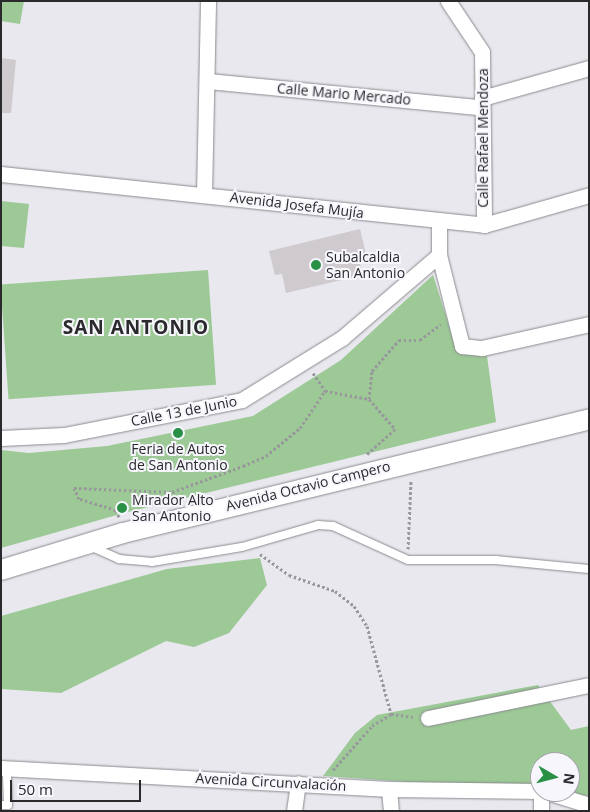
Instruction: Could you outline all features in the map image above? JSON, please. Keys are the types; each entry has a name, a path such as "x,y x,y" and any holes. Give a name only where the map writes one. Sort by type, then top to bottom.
{"main road":[{"name":"Avenida Octavio Campero","path":"1,570 87,544 589,419"}],"street":[{"path":"204,194 208,81 208,1"},
{"name":"Calle Rafael Mendoza","path":"448,1 482,52 481,102 484,225"},
{"name":"Calle Mario Mercado","path":"208,81 481,102 589,68"},
{"name":"Avenida Josefa Mujía","path":"1,174 204,194 439,222 484,225 589,195"},
{"path":"439,222 439,255 457,341 471,350 589,324"},
{"name":"Calle 13 de Junio","path":"1,438 64,435 242,400 342,338 439,255"},
{"path":"428,718 589,685"},
{"name":"Avenida Circunvalación","path":"4,768 388,788 530,792"},
{"path":"294,811 298,783"},
{"path":"388,788 391,811"}],"lane":[{"path":"87,544 120,559 152,562 248,546 303,528 332,526 408,560 496,560 589,569"},
{"path":"1,805 8,805 4,768"}],"path":[{"path":"369,399 372,371 399,340 426,338 451,315"},
{"path":"306,362 325,391 369,399 395,429 370,450"},
{"path":"118,514 79,499 74,488 172,492 243,466 266,456 300,428 325,391"},
{"path":"408,560 412,474"},
{"path":"248,546 289,575 335,591 354,606 367,626 391,714"},
{"path":"298,783 332,772 372,726 391,714 428,718"}],"green space":[{"path":"1,1 24,1 20,24 1,21"},
{"path":"1,201 29,204 24,248 1,246"},
{"path":"208,270 216,385 9,399 1,284"},
{"path":"433,275 451,332 467,354 487,356 496,422 124,513 1,548 1,450 29,453 107,446 253,416 341,360"},
{"path":"260,558 267,585 229,633 194,647 166,641 61,693 1,689 1,616 167,569"},
{"path":"538,685 571,730 589,726 589,796 580,795 580,752 530,752 530,790 323,776 355,733 377,715"}],"building":[{"path":"1,58 16,60 11,113 1,113"},
{"name":"Subalcaldia San Antonio","path":"360,229 366,254 358,256 363,275 286,293 282,274 275,275 269,251"}],"place":[{"name":"Subalcaldia San Antonio","path":"316,265"},
{"name":"Feria de Autos de San Antonio","path":"178,433"},
{"name":"Mirador Alto San Antonio","path":"122,508"}],"district":[{"name":"SAN ANTONIO","path":"136,328"}]}
